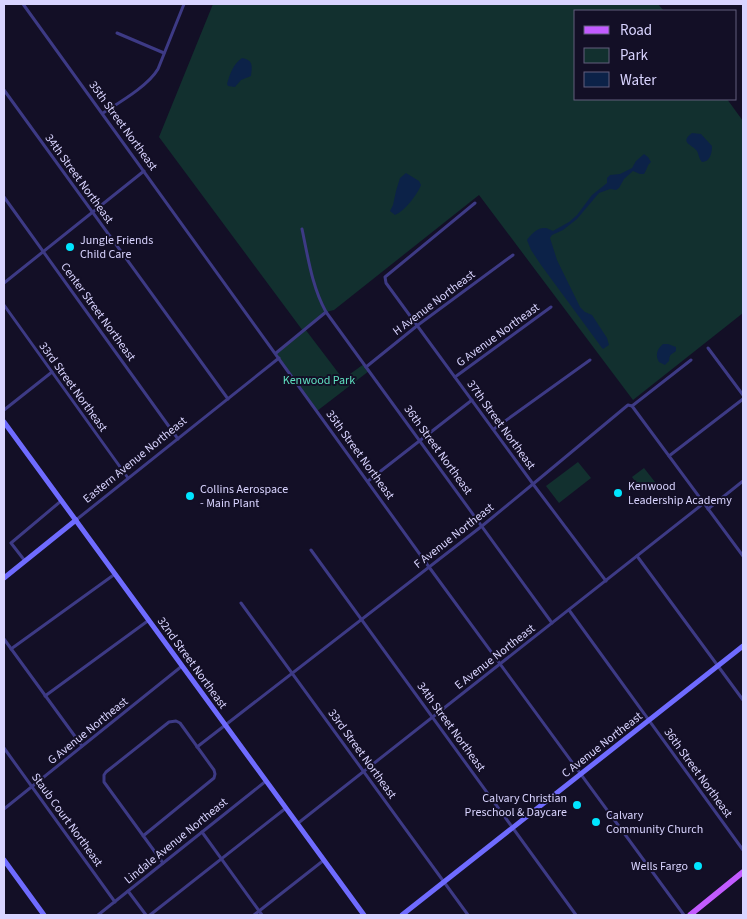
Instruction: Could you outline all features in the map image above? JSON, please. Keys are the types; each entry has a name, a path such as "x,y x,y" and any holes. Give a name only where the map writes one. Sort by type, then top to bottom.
{"main road":[{"name":"32nd Street Northeast","path":"4,422 362,914"},
{"name":"Eastern Avenue Northeast","path":"4,578 76,520"},
{"name":"C Avenue Northeast","path":"402,915 743,646"},
{"path":"4,860 44,915"},
{"path":"690,915 743,872"}],"street":[{"name":"35th Street Northeast","path":"23,4 500,664 684,915"},
{"path":"103,113 154,75 184,4"},
{"path":"117,33 164,53"},
{"name":"34th Street Northeast","path":"4,90 228,399"},
{"path":"4,283 144,171"},
{"name":"Center Street Northeast","path":"4,197 178,439"},
{"name":"37th Street Northeast","path":"475,204 385,277 386,283 606,581"},
{"name":"36th Street Northeast","path":"302,229 314,284 326,312 552,623"},
{"name":"H Avenue Northeast","path":"366,367 418,325 513,255"},
{"name":"33rd Street Northeast","path":"4,305 128,478"},
{"name":"G Avenue Northeast","path":"455,377 551,307"},
{"path":"276,353 326,312"},
{"path":"669,456 743,397 708,348"},
{"name":"Eastern Avenue Northeast","path":"76,520 279,358"},
{"path":"494,429 590,360"},
{"name":"F Avenue Northeast","path":"197,747 482,526 628,405 632,406 691,360"},
{"path":"4,410 52,372"},
{"path":"368,482 472,400"},
{"path":"632,406 743,556"},
{"path":"708,509 743,481"},
{"path":"25,561 11,543 61,501"},
{"name":"E Avenue Northeast","path":"298,824 704,504"},
{"name":"34th Street Northeast","path":"311,550 576,915"},
{"path":"637,556 743,700"},
{"path":"11,650 115,574"},
{"name":"33rd Street Northeast","path":"241,603 468,915"},
{"name":"36th Street Northeast","path":"569,610 743,850"},
{"path":"46,696 149,620"},
{"path":"4,639 82,746"},
{"name":"G Avenue Northeast","path":"4,809 182,666"},
{"path":"143,836 214,778 214,770 180,723 176,721 169,722 106,772 103,778 104,782 143,836 163,863"},
{"name":"Staub Court Northeast","path":"4,748 115,902"},
{"name":"Lindale Avenue Northeast","path":"98,915 266,781"},
{"path":"150,915 286,808"},
{"path":"202,832 262,915"},
{"path":"254,915 324,860"},
{"path":"128,891 146,915"}],"green space":[{"name":"Kenwood Park","path":"213,4 658,4 663,10 574,10 574,100 728,100 743,121 743,313 633,400 479,195 334,310 326,312 305,329 343,379 364,364 369,371 317,411 276,353 303,331 159,137"},
{"path":"578,462 591,478 559,503 546,486"},
{"path":"644,468 655,482 643,492 632,477"}],"water":[{"path":"242,58 250,62 252,67 251,76 241,80 235,87 228,86 232,70"},
{"path":"692,133 701,134 712,146 710,157 705,162 702,162 697,151 687,141 688,136"},
{"path":"644,154 651,162 644,174 633,171 616,190 610,189 599,193 577,219 550,238 557,260 580,307 592,315 607,338 609,345 603,349 541,265 527,240 537,230 546,228 553,231 569,222 577,215 592,195 607,183 607,178 610,175 620,174 632,168 636,161"},
{"path":"406,173 419,181 421,185 410,202 395,215 390,211 400,178"},
{"path":"663,344 676,347 676,351 665,365 659,362 657,357 658,350"}],"place":[{"name":"Jungle Friends Child Care","path":"70,247"},
{"name":"Kenwood Leadership Academy","path":"618,493"},
{"name":"Collins Aerospace - Main Plant","path":"190,496"},
{"name":"Calvary Christian Preschool & Daycare","path":"577,805"},
{"name":"Calvary Community Church","path":"596,822"},
{"name":"Wells Fargo","path":"698,866"}]}
